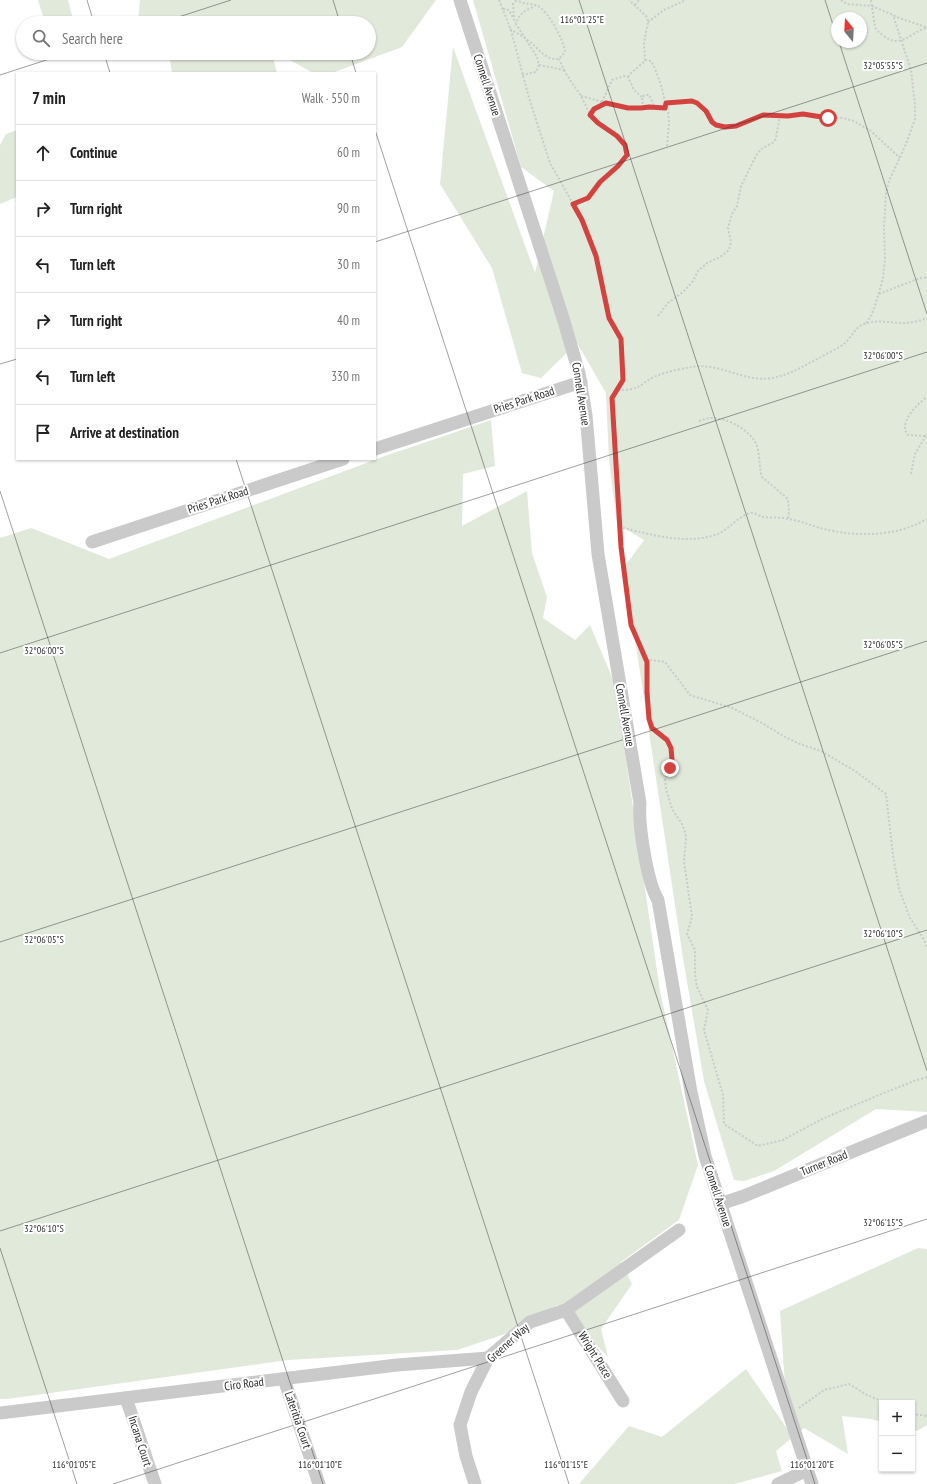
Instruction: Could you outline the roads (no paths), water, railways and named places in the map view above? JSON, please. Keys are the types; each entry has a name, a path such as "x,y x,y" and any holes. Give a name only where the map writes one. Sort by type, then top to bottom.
{"street":[{"name":"Connell Avenue","path":"460,0 576,359 586,415 598,554 640,803 645,813 654,857 659,888 658,900 696,1118 705,1156 720,1204 790,1415 811,1484"},
{"name":"Pries Park Road","path":"376,449 581,382"},
{"name":"Pries Park Road","path":"92,542 341,460"},
{"name":"Turner Road","path":"720,1204 744,1196 927,1121"},
{"name":"Greener Way","path":"475,1484 466,1456 460,1425 471,1392 488,1358 530,1322 566,1310 679,1230"},
{"name":"Wright Place","path":"566,1310 623,1401"},
{"name":"Ciro Road","path":"0,1413 397,1365 488,1358"},
{"name":"Lateritia Court","path":"284,1379 319,1484"},
{"name":"Incana Court","path":"126,1398 154,1484"},
{"path":"778,1484 807,1470"}]}
